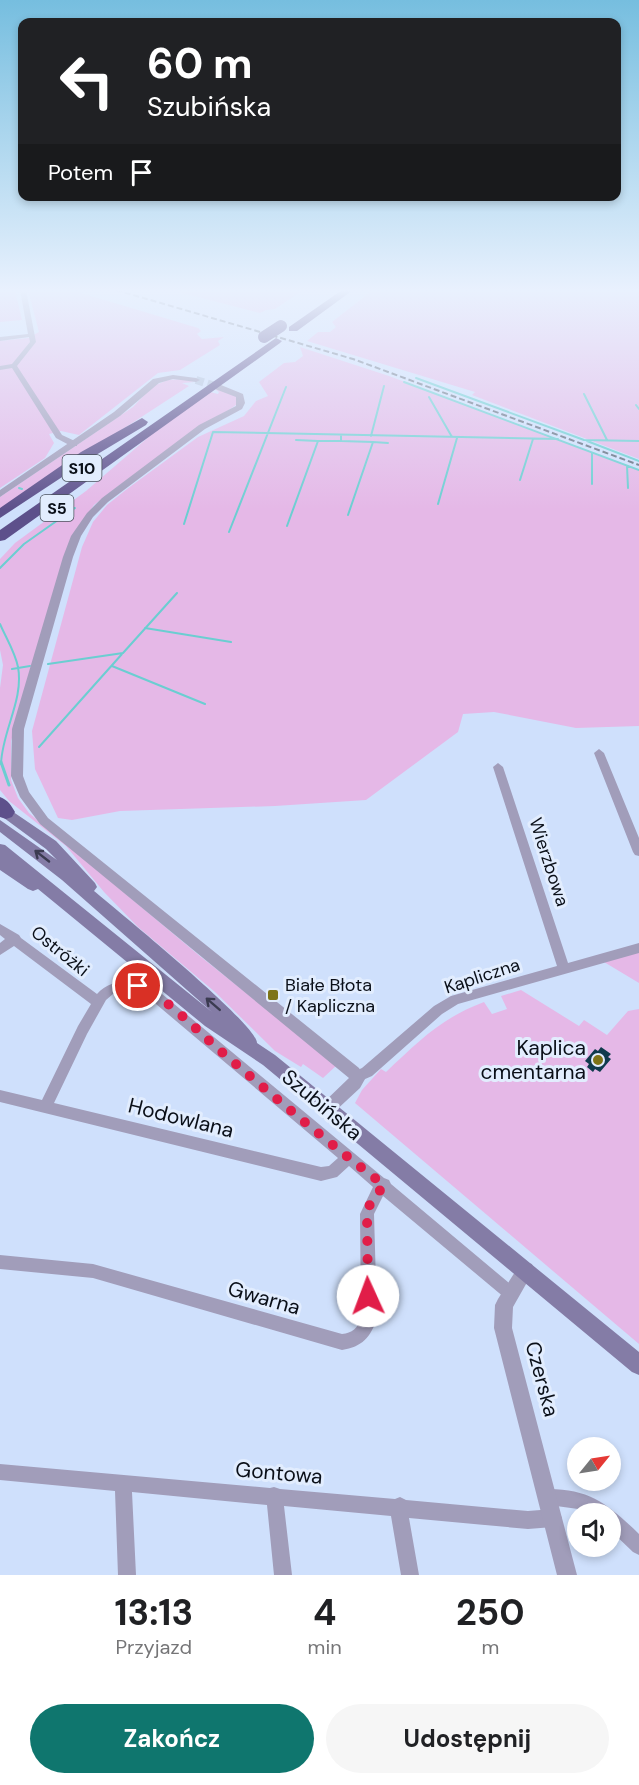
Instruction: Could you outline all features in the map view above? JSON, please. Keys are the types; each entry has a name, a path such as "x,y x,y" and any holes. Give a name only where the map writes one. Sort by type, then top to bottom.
{"highway":[{"name":"S5","path":"0,514 86,455 165,409 228,364"},
{"name":"S5","path":"7,538 99,476 138,444 150,429 244,364"},
{"name":"S10","path":"0,526 165,409"},
{"path":"0,551 7,538"}],"main road":[{"name":"Szubińska","path":"2,812 67,876 222,1012 269,1060 639,1365"},
{"path":"0,849 88,919"},
{"path":"0,863 88,919"},
{"name":"Szubińska","path":"88,919 211,1021 269,1060"}],"street":[{"path":"0,368 14,366 16,364"},
{"path":"14,366 59,436 74,444"},
{"path":"0,494 125,409 156,381 173,377 196,380"},
{"path":"218,387 238,394 241,399 239,406 202,427 105,500 76,536 18,729 17,776 24,794 44,821 335,1056 356,1077 355,1083 327,1109"},
{"path":"599,753 639,852"},
{"name":"Wierzbowa","path":"498,766 564,968"},
{"name":"Ostróżki","path":"0,929 15,938 82,992 98,1001"},
{"path":"0,950 15,938"},
{"name":"Kapliczna","path":"356,1077 367,1072 438,1010 455,1000 639,948"},
{"name":"Szubińska","path":"98,1001 109,990 118,987 128,985 146,988 348,1158 384,1185 510,1293"},
{"path":"45,1107 98,1001"},
{"name":"Hodowlana","path":"0,1096 321,1174 332,1172 348,1158"},
{"name":"Gwarna","path":"0,1262 93,1271 342,1342 350,1342 359,1337 366,1328 369,1318 367,1214 370,1204 384,1185"},
{"name":"Czerska","path":"526,1270 504,1305 503,1328 549,1497 567,1575"},
{"name":"Gontowa","path":"0,1472 400,1506 528,1520 553,1518"},
{"path":"123,1483 127,1575"},
{"path":"274,1495 283,1575"},
{"path":"549,1497 568,1497 586,1503"},
{"path":"400,1506 400,1522 410,1575"},
{"path":"621,1529 639,1546"}],"shaded area":[{"path":"0,364 190,364 180,370 158,373 79,435 61,431 49,434 54,443 45,458 0,488"},
{"path":"283,364 351,364 639,470 639,726 576,728 494,712 463,714 458,732 366,800 275,806 120,811 72,820 58,818 35,769 32,731 82,547 93,522 107,505 198,437 244,416 256,401 268,396 259,382"},
{"path":"381,364 639,364 639,459 472,395 475,392"},
{"path":"183,379 194,382 182,383 189,386 0,509 0,497 133,407 153,386 168,380"},
{"path":"215,389 233,394 237,398 236,405 94,505 71,538 11,741 11,780 18,798 29,813 201,957 337,1065 323,1078 303,1064 301,1067 275,1051 215,992 138,927 104,892 66,846 9,801 0,790 0,688 3,665 0,650 0,559 15,543 86,491 151,435 210,392 218,394 219,392"},
{"path":"639,948 639,983 599,959"},
{"path":"521,990 579,1026 584,1020 607,1035 628,1011 639,1009 639,1344 355,1103 362,1090 381,1069 386,1072 420,1040 443,1023 484,1002 492,1014 507,1009 501,996"}],"building":[{"name":"Kaplica cmentarna","path":"601,1047 611,1054 608,1057 611,1059 600,1072 595,1069 593,1072 587,1067 589,1064 585,1061 595,1049 598,1051"}],"waterway":[{"path":"416,378 584,440 639,441"},
{"path":"404,382 556,439"},
{"path":"371,435 384,386"},
{"path":"268,433 286,387"},
{"path":"584,394 607,440"},
{"path":"429,397 452,437"},
{"path":"636,405 639,409"},
{"path":"184,524 213,432 268,433"},
{"path":"229,532 268,433"},
{"path":"268,433 371,435"},
{"path":"341,435 341,441"},
{"path":"371,435 452,437"},
{"path":"452,437 556,439"},
{"path":"438,504 457,438"},
{"path":"520,480 533,439"},
{"path":"556,439 639,470"},
{"path":"296,440 318,441"},
{"path":"287,526 318,441"},
{"path":"318,441 341,441"},
{"path":"341,441 373,442"},
{"path":"587,441 639,461"},
{"path":"348,515 373,442"},
{"path":"373,442 388,443"},
{"path":"592,453 592,484"},
{"path":"627,466 628,488"},
{"path":"0,568 24,544 75,508 72,508"},
{"path":"145,628 177,593"},
{"path":"0,624 18,668"},
{"path":"48,664 123,653 145,628"},
{"path":"145,628 231,642"},
{"path":"39,747 122,654"},
{"path":"18,668 30,666"},
{"path":"112,666 205,704"},
{"path":"1,762 16,703 18,668"},
{"path":"12,669 18,668"},
{"path":"1,762 9,785"}],"tunnel":[{"path":"196,380 218,387"}],"railway":[{"path":"365,364 639,465"}],"place":[{"name":"Białe Błota / Kapliczna","path":"273,995"},
{"name":"Kaplica cmentarna","path":"598,1060"}],"route":[{"path":"138,986 146,988 325,1140 384,1185 375,1195 367,1214 368,1296"}]}
